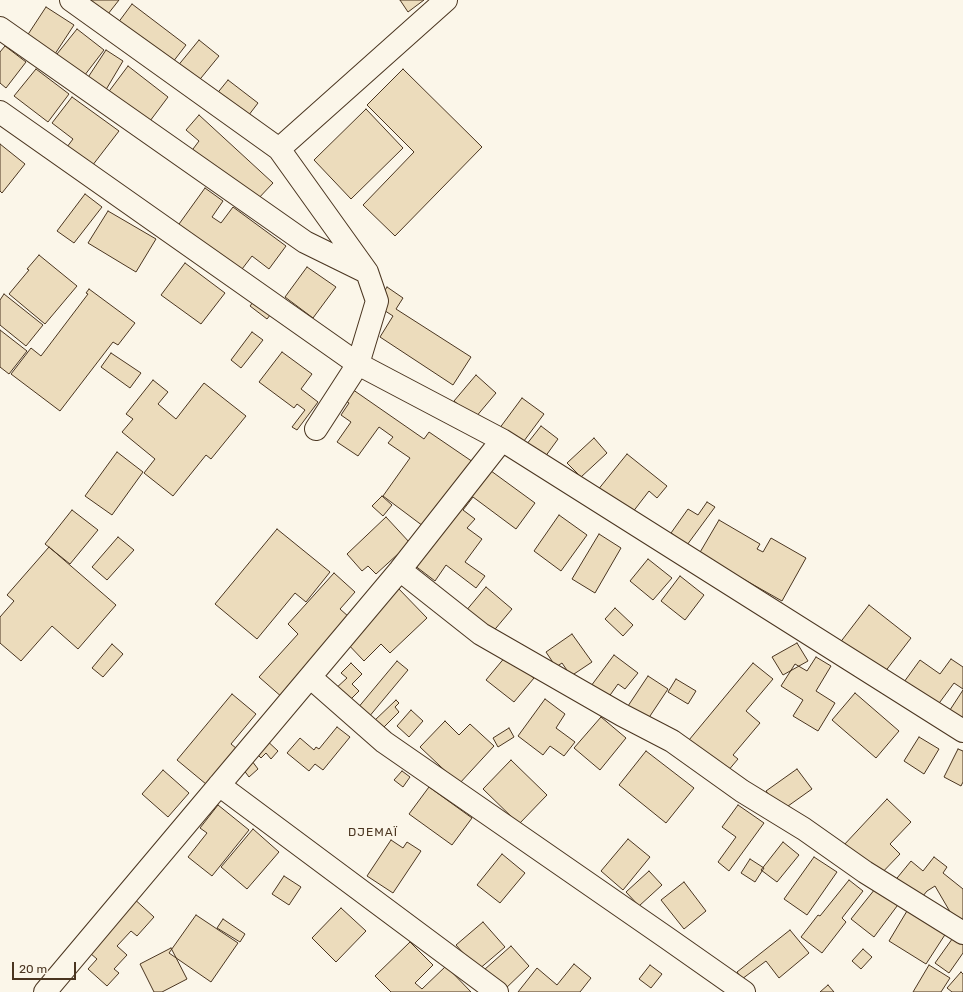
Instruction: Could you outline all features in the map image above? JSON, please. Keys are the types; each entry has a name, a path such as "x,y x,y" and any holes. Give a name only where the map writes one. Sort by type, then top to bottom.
{"street":[{"path":"71,0 279,149 367,272 377,302 358,364 316,429"},
{"path":"279,149 446,0"},
{"path":"0,28 305,242 367,272"},
{"path":"0,112 358,364 502,440 963,731"},
{"path":"45,992 400,570 502,440"},
{"path":"400,570 481,634 622,715 672,740 742,791 804,829 865,872 963,933"},
{"path":"310,677 384,742 744,992"},
{"path":"219,785 497,992"}],"building":[{"path":"90,0 119,0 108,14"},
{"path":"400,0 424,0 408,12"},
{"path":"132,4 186,45 166,71 112,31"},
{"path":"46,7 74,25 53,57 25,39"},
{"path":"77,29 104,50 81,80 53,59"},
{"path":"199,40 219,56 192,89 172,73"},
{"path":"5,46 26,62 6,88 0,83 0,52"},
{"path":"106,50 123,61 104,93 85,82"},
{"path":"128,66 168,97 147,125 107,94"},
{"path":"36,69 69,94 48,122 14,96"},
{"path":"403,69 482,147 395,236 363,205 414,152 367,105"},
{"path":"228,80 258,103 242,124 211,101"},
{"path":"72,97 119,131 92,166 67,147 73,139 52,123"},
{"path":"366,109 403,148 351,199 314,160"},
{"path":"199,115 273,183 256,201 190,153 199,141 186,130"},
{"path":"0,144 25,164 2,193 0,191"},
{"path":"205,188 223,201 212,217 221,223 233,207 286,246 269,269 252,256 239,273 174,231"},
{"path":"85,194 102,207 74,243 57,231"},
{"path":"108,211 156,239 136,272 88,243"},
{"path":"39,255 77,286 45,324 9,294 29,270 27,269"},
{"path":"185,263 225,293 201,324 161,295"},
{"path":"307,267 336,287 313,318 285,297"},
{"path":"265,287 282,300 267,319 250,306"},
{"path":"387,287 403,298 396,309 471,357 453,385 380,337 393,316 376,305"},
{"path":"89,289 135,323 118,345 113,342 60,411 11,374 31,348 41,356 88,294 86,293"},
{"path":"4,294 43,325 26,346 0,325 0,300"},
{"path":"0,330 27,351 9,374 0,367"},
{"path":"252,332 263,340 241,368 231,360"},
{"path":"282,352 312,374 301,389 318,402 297,430 292,427 305,410 297,404 294,408 259,382"},
{"path":"111,353 141,373 130,388 101,367"},
{"path":"476,375 496,393 475,418 454,401"},
{"path":"153,380 168,392 158,404 176,419 204,383 246,416 211,459 206,455 173,496 144,473 155,459 122,432 133,419 126,414"},
{"path":"349,387 424,439 429,432 473,462 427,529 383,496 410,458 388,443 393,437 379,427 358,456 337,442 351,422 341,415 349,403 341,398"},
{"path":"522,398 544,414 521,445 499,429"},
{"path":"541,426 558,439 537,468 519,454"},
{"path":"594,438 607,453 581,477 567,463"},
{"path":"117,452 143,472 112,515 85,496"},
{"path":"627,454 667,486 657,498 649,491 629,517 597,491"},
{"path":"487,468 535,503 516,529 473,497 463,510 475,519 467,528 482,539 465,562 485,576 476,588 446,565 435,581 414,565"},
{"path":"382,496 392,505 383,516 372,506"},
{"path":"707,502 715,507 687,545 671,533 688,509 698,515"},
{"path":"72,510 98,530 70,564 45,544"},
{"path":"559,515 587,535 561,571 534,551"},
{"path":"386,517 410,543 376,574 368,566 362,571 347,554"},
{"path":"719,520 760,544 757,549 763,552 771,538 806,558 782,601 699,554"},
{"path":"277,529 330,572 306,602 295,593 257,639 215,604"},
{"path":"599,534 621,548 595,593 572,579"},
{"path":"118,537 134,550 107,580 92,567"},
{"path":"49,547 116,605 78,649 52,626 21,661 0,643 0,617 14,601 7,595"},
{"path":"648,559 672,578 653,600 630,581"},
{"path":"334,573 355,592 340,609 349,617 283,698 259,677 298,634 288,624"},
{"path":"680,576 704,595 685,620 661,601"},
{"path":"397,587 427,618 390,653 381,644 364,661 344,640"},
{"path":"486,587 512,609 491,634 465,612"},
{"path":"869,605 911,638 881,677 839,644"},
{"path":"615,608 633,625 623,636 605,619"},
{"path":"572,634 592,662 571,676 562,663 556,667 546,652"},
{"path":"797,643 808,661 783,675 772,657"},
{"path":"112,644 123,654 103,677 92,668"},
{"path":"614,655 638,673 625,689 618,684 608,698 591,686"},
{"path":"506,656 534,678 514,702 486,680"},
{"path":"816,657 831,666 816,691 835,703 818,731 793,716 803,700 781,686 795,664 807,671"},
{"path":"951,659 963,667 963,689 954,683 937,706 904,682 920,660 940,674"},
{"path":"397,661 408,670 368,718 357,709"},
{"path":"351,663 362,674 352,684 359,691 347,703 334,690 347,678 341,673"},
{"path":"753,663 773,679 746,711 760,723 733,755 738,759 727,772 689,740"},
{"path":"648,676 668,689 646,722 626,709"},
{"path":"676,679 696,691 688,704 668,692"},
{"path":"963,690 963,722 948,713"},
{"path":"855,693 899,731 876,758 832,720"},
{"path":"232,694 256,714 231,744 242,753 212,789 177,760"},
{"path":"545,699 565,714 556,728 575,742 564,756 550,746 543,755 518,736"},
{"path":"396,700 399,703 395,707 399,712 381,730 373,722"},
{"path":"411,710 423,721 409,737 397,726"},
{"path":"601,717 626,738 600,770 574,748"},
{"path":"445,721 459,735 470,724 494,746 459,784 420,747"},
{"path":"337,727 350,737 323,770 315,764 309,771 287,753 300,738 314,750 316,747 319,749"},
{"path":"509,728 514,737 498,747 493,738"},
{"path":"263,737 278,751 271,759 266,753 261,758 252,749"},
{"path":"919,737 939,749 924,774 904,761"},
{"path":"958,749 963,751 963,782 961,786 944,777"},
{"path":"646,751 694,788 666,823 619,785"},
{"path":"511,760 547,795 519,824 483,789"},
{"path":"252,761 258,769 249,777 243,769"},
{"path":"797,769 812,789 781,811 766,791"},
{"path":"163,770 189,793 168,817 142,794"},
{"path":"402,771 410,777 403,787 394,780"},
{"path":"429,787 472,818 452,845 409,814"},
{"path":"887,799 911,822 890,844 900,854 877,878 843,846"},
{"path":"218,805 249,830 212,876 188,857 207,833 200,828"},
{"path":"738,805 764,823 729,871 718,862 736,837 722,827"},
{"path":"253,829 279,852 247,889 221,867"},
{"path":"628,839 650,857 623,890 601,871"},
{"path":"391,840 403,848 407,842 421,851 393,893 367,876"},
{"path":"783,842 799,855 777,882 761,870"},
{"path":"502,854 525,873 500,903 477,885"},
{"path":"814,857 837,872 807,915 784,899"},
{"path":"934,857 947,867 943,873 963,889 963,920 956,922 935,886 927,891 918,902 893,883 911,861 923,871"},
{"path":"750,859 764,868 755,882 741,873"},
{"path":"649,871 662,885 639,906 626,892"},
{"path":"284,876 301,887 289,905 272,894"},
{"path":"849,880 863,891 842,918 846,922 822,953 801,937"},
{"path":"684,882 706,911 684,929 661,900"},
{"path":"879,884 903,898 874,937 851,919"},
{"path":"131,896 154,917 137,936 131,931 117,946 127,955 114,969 119,973 107,986 88,969 97,959 84,948"},
{"path":"910,906 948,930 926,964 889,941"},
{"path":"341,908 366,931 336,962 312,938"},
{"path":"196,915 238,943 211,982 169,953"},
{"path":"223,919 245,934 240,942 217,928"},
{"path":"483,922 505,947 478,970 456,945"},
{"path":"790,930 809,953 779,978 766,961 742,979 737,972"},
{"path":"955,935 963,940 963,953 949,973 935,963"},
{"path":"410,942 433,965 415,983 422,989 446,966 471,992 391,992 375,976"},
{"path":"511,946 529,966 503,991 484,970"},
{"path":"171,948 187,979 162,992 154,992 140,964"},
{"path":"863,949 872,957 861,969 852,961"},
{"path":"574,964 591,978 580,992 518,992 537,968 557,985"},
{"path":"650,965 662,974 651,988 639,979"},
{"path":"929,965 950,978 941,992 913,992"},
{"path":"961,972 963,974 963,992 952,992 947,988"},
{"path":"828,985 834,992 820,992"}],"district":[{"name":"DJEMAÏ","path":"373,833"}]}
